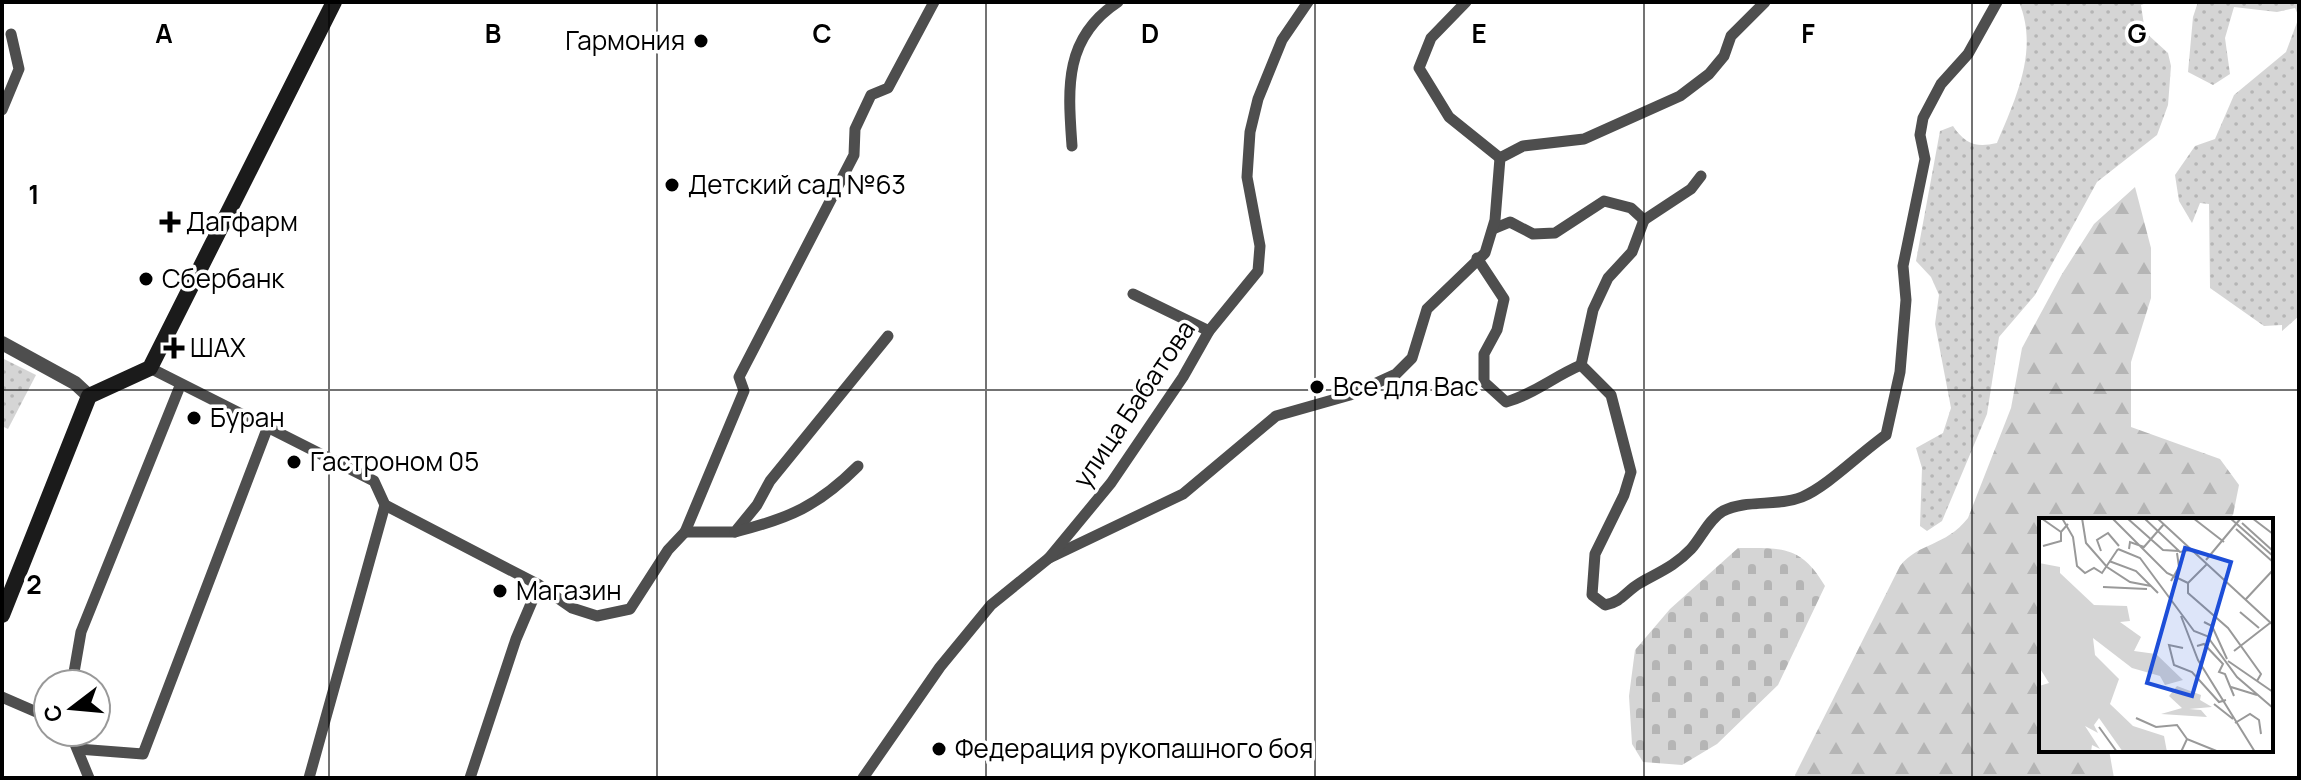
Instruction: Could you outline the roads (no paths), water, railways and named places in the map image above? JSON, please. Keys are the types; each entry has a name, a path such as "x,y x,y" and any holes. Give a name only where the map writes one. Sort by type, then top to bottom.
{"main road":[{"path":"2,615 89,396 150,368 334,2"}],"street":[{"path":"150,368 180,386 374,481 385,505 539,585 572,608 587,613 613,615 630,609 668,550 685,532 744,391 739,377 854,155 855,129 871,95 888,88 934,2"},
{"path":"1072,146 1069,71 1082,41 1100,14 1118,2"},
{"name":"улица Бабатова","path":"863,778 940,667 991,605 1049,558 1111,483 1183,377 1209,331 1258,271 1260,246 1247,177 1250,132 1258,99 1277,52 1308,2"},
{"path":"1466,2 1431,38 1419,68 1449,117 1500,158"},
{"path":"1500,158 1523,146 1584,139 1680,96 1709,74 1724,56 1731,36 1765,2"},
{"path":"1581,365 1611,395 1631,472 1624,495 1595,554 1592,595 1605,605 1619,602 1638,583 1666,571 1692,548 1721,512 1745,504 1800,498 1825,484 1852,459 1886,435 1900,372 1906,300 1903,266 1925,159 1920,135 1923,118 1941,84 1968,54 1997,2"},
{"path":"2,110 19,69 11,34"},
{"path":"1049,558 1183,494 1276,416 1350,395 1396,374 1412,358 1427,309 1485,253 1493,229 1500,158"},
{"path":"1581,365 1593,310 1608,278 1632,252 1644,220 1691,189 1701,176"},
{"path":"1493,229 1510,222 1533,234 1555,233 1604,201 1631,208 1644,220"},
{"path":"1477,258 1504,299 1497,330 1484,354 1484,382 1506,402 1534,394 1551,378 1581,365"},
{"path":"1133,294 1209,331"},
{"path":"735,532 757,505 770,481 888,336"},
{"path":"2,343 75,383 89,396"},
{"path":"75,668 81,632 180,386"},
{"path":"89,778 78,749 143,754 267,429"},
{"path":"685,532 735,532 791,515 828,496 858,466"},
{"path":"309,778 385,505"},
{"path":"470,778 516,639 539,585"},
{"path":"2,697 32,710"}],"place":[{"name":"Гармония","path":"701,41"},
{"name":"Детский сад №63","path":"672,185"},
{"name":"Дагфарм","path":"170,222"},
{"name":"Сбербанк","path":"146,279"},
{"name":"ШАХ","path":"174,348"},
{"name":"Все для Вас","path":"1317,387"},
{"name":"Буран","path":"194,418"},
{"name":"Гастроном 05","path":"294,462"},
{"name":"Магазин","path":"500,591"},
{"name":"Федерация рукопашного боя","path":"939,749"}]}
